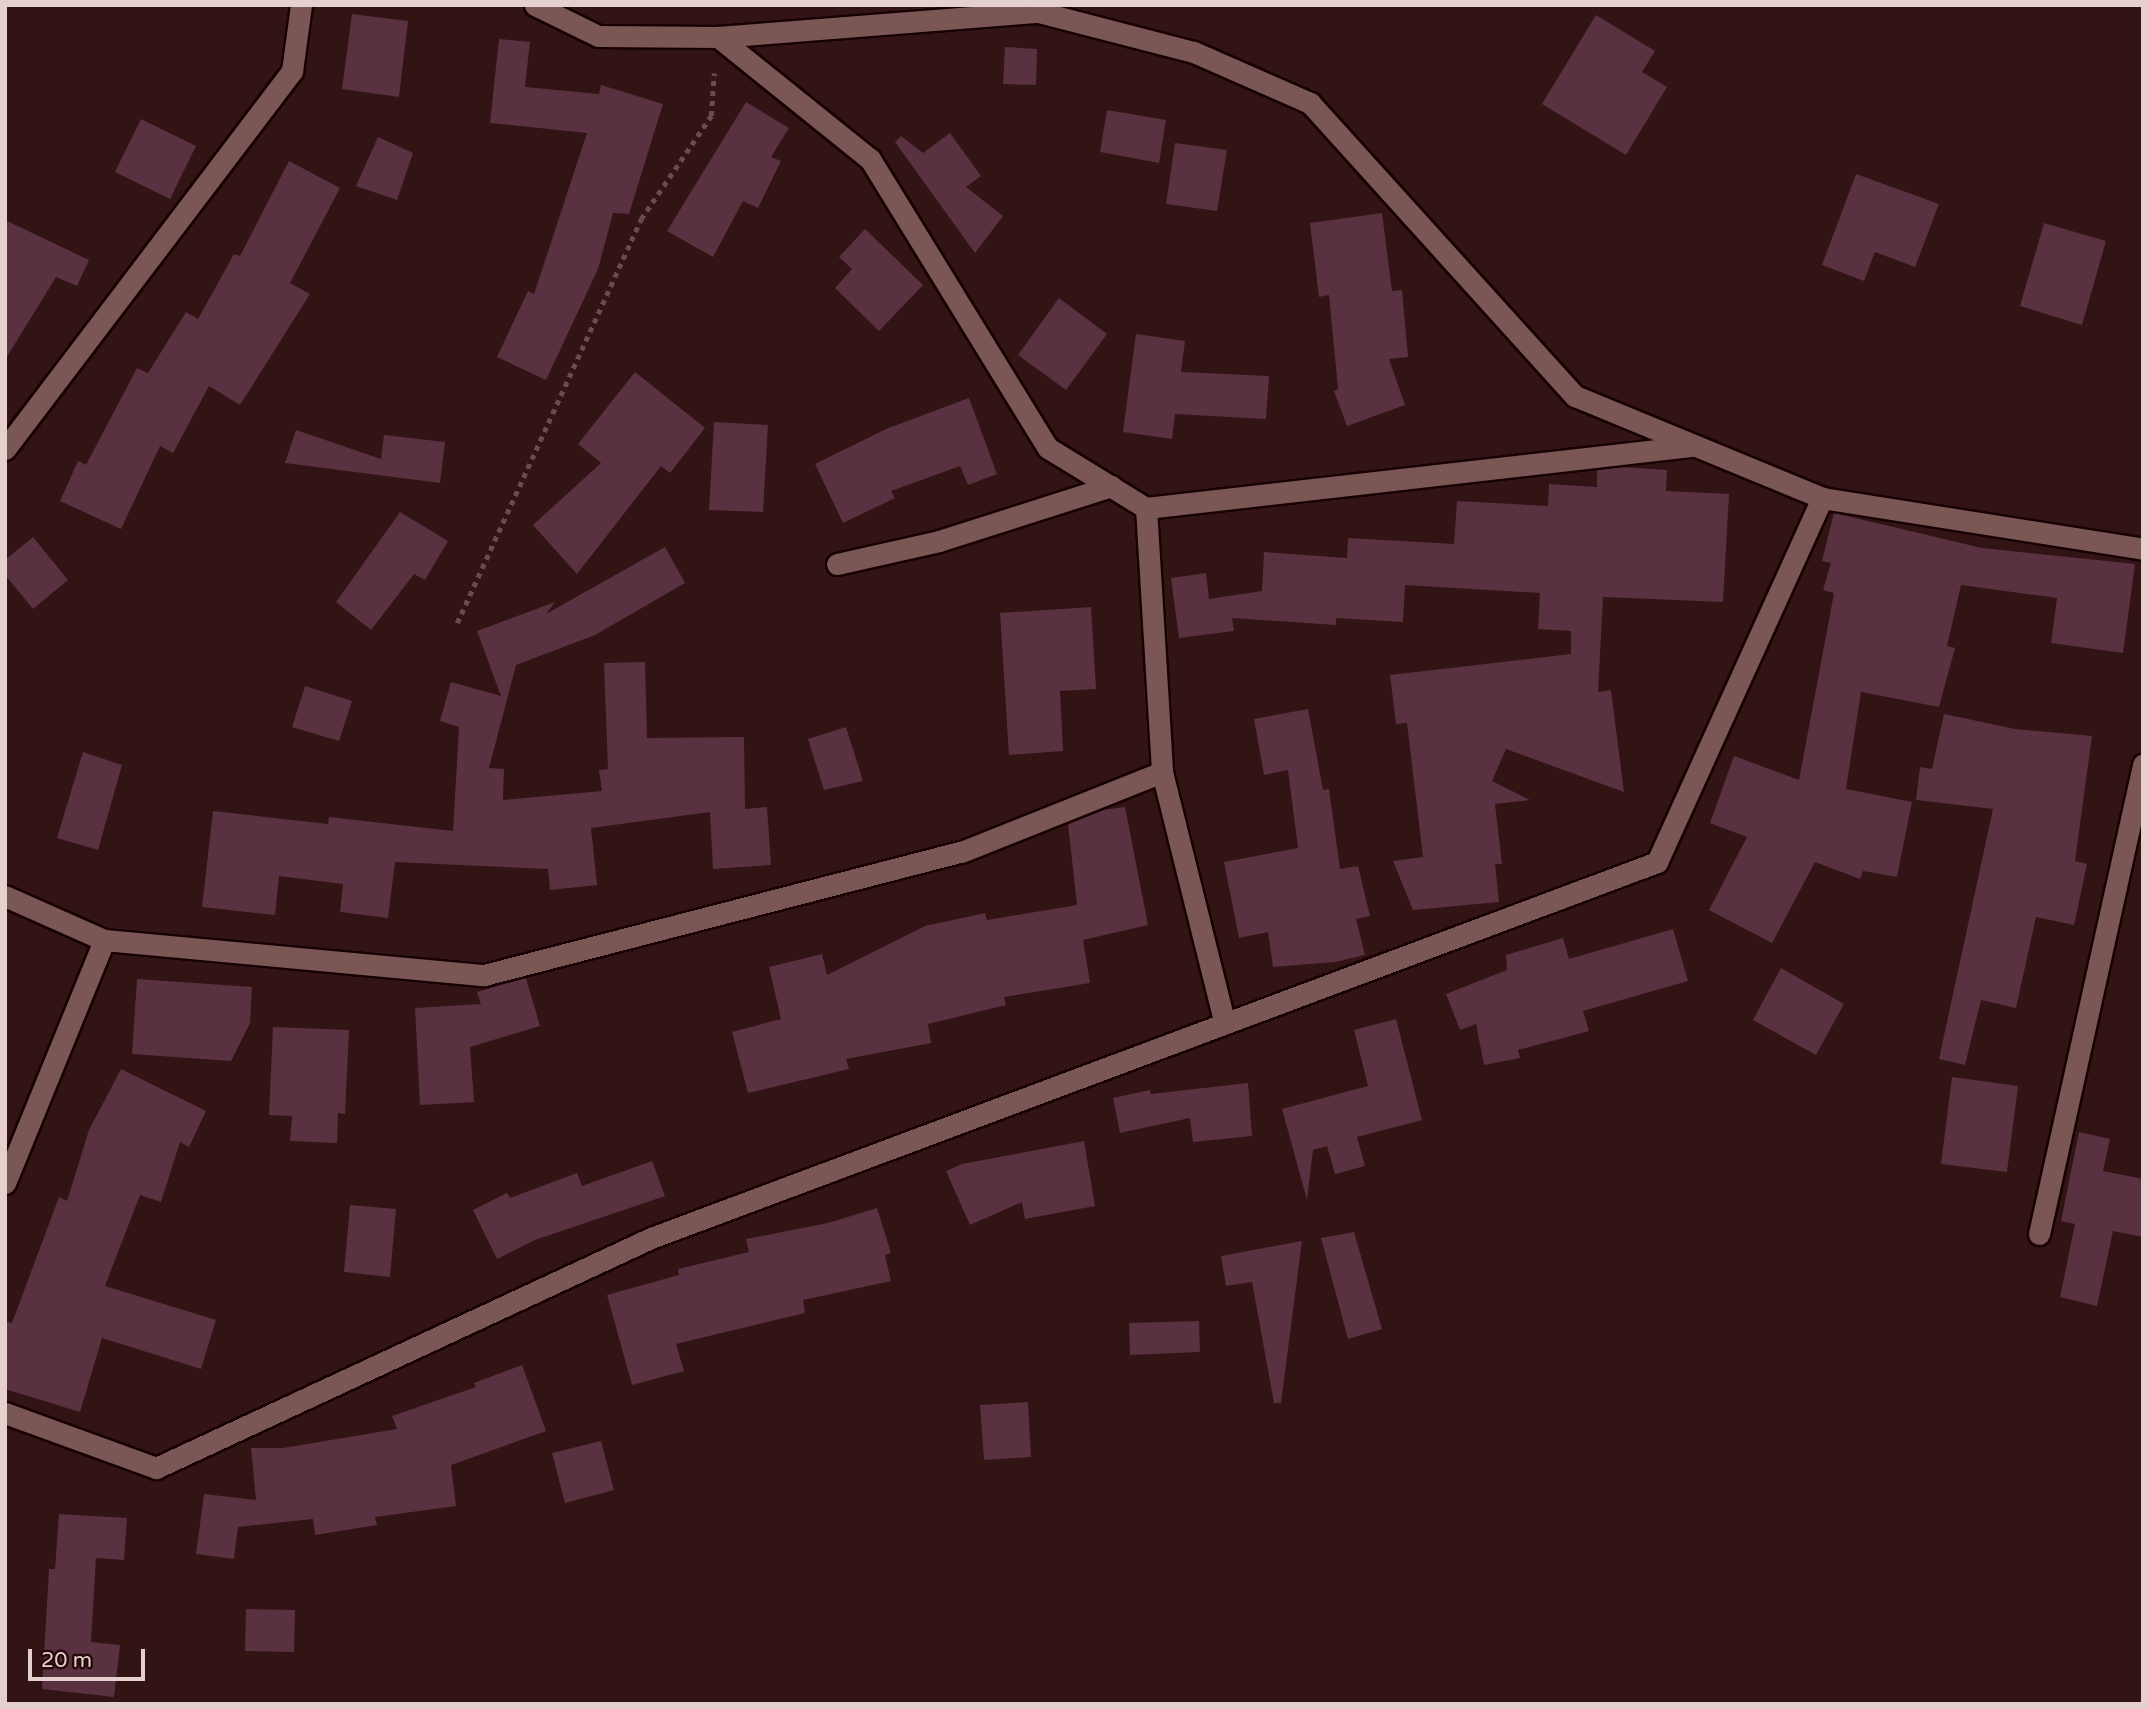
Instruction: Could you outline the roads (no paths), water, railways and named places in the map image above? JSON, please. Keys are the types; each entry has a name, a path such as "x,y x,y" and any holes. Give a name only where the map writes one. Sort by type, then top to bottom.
{"street":[{"path":"5,450 292,71 301,5"},
{"path":"535,5 598,36 718,37 1039,12 1194,52 1310,103 1575,396 1822,498 2143,550"},
{"path":"718,37 870,159 1048,448 1146,508 1696,446"},
{"path":"837,564 939,541 1111,486"},
{"path":"5,1413 156,1468 651,1238 1224,1021 1657,862 1822,498"},
{"path":"1146,508 1162,772 1224,1021"},
{"path":"2039,1234 2143,764"},
{"path":"5,896 104,940 484,975 961,852 1162,772"},
{"path":"5,1183 104,940"}]}
